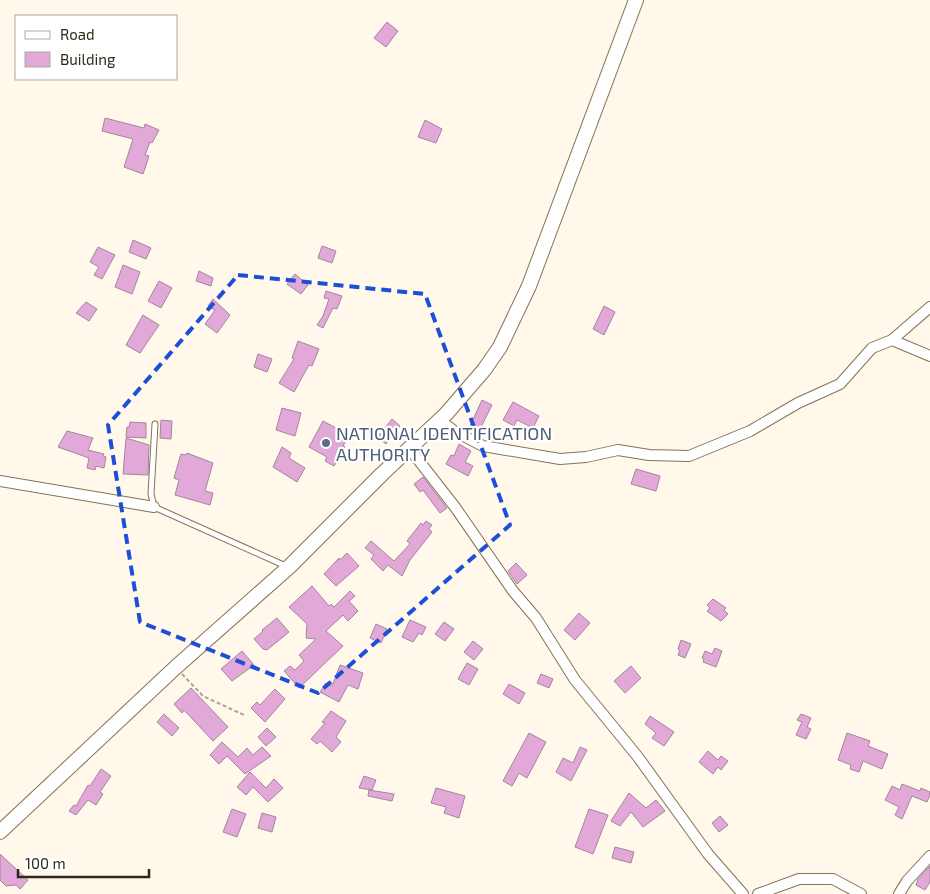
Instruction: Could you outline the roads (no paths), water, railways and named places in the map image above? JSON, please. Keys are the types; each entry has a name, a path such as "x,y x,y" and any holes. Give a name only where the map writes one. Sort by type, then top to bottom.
{"main road":[{"path":"0,832 176,667 288,567 440,420 484,370 500,347 530,286 636,0"}],"street":[{"path":"440,420 454,432 483,446 560,459 586,457 618,450 649,455 689,456 750,431 798,403 840,384 872,348 892,340 930,307"},
{"path":"892,340 930,356"},
{"path":"409,448 454,507 513,591 536,618 575,680 638,757 708,854 743,894"},
{"path":"0,481 154,507"},
{"path":"899,894 907,880 930,856"},
{"path":"758,894 799,879 833,879 861,894"}],"lane":[{"path":"155,424 151,494 154,507 288,567"}],"place":[{"name":"NATIONAL IDENTIFICATION AUTHORITY","path":"326,443"}]}
